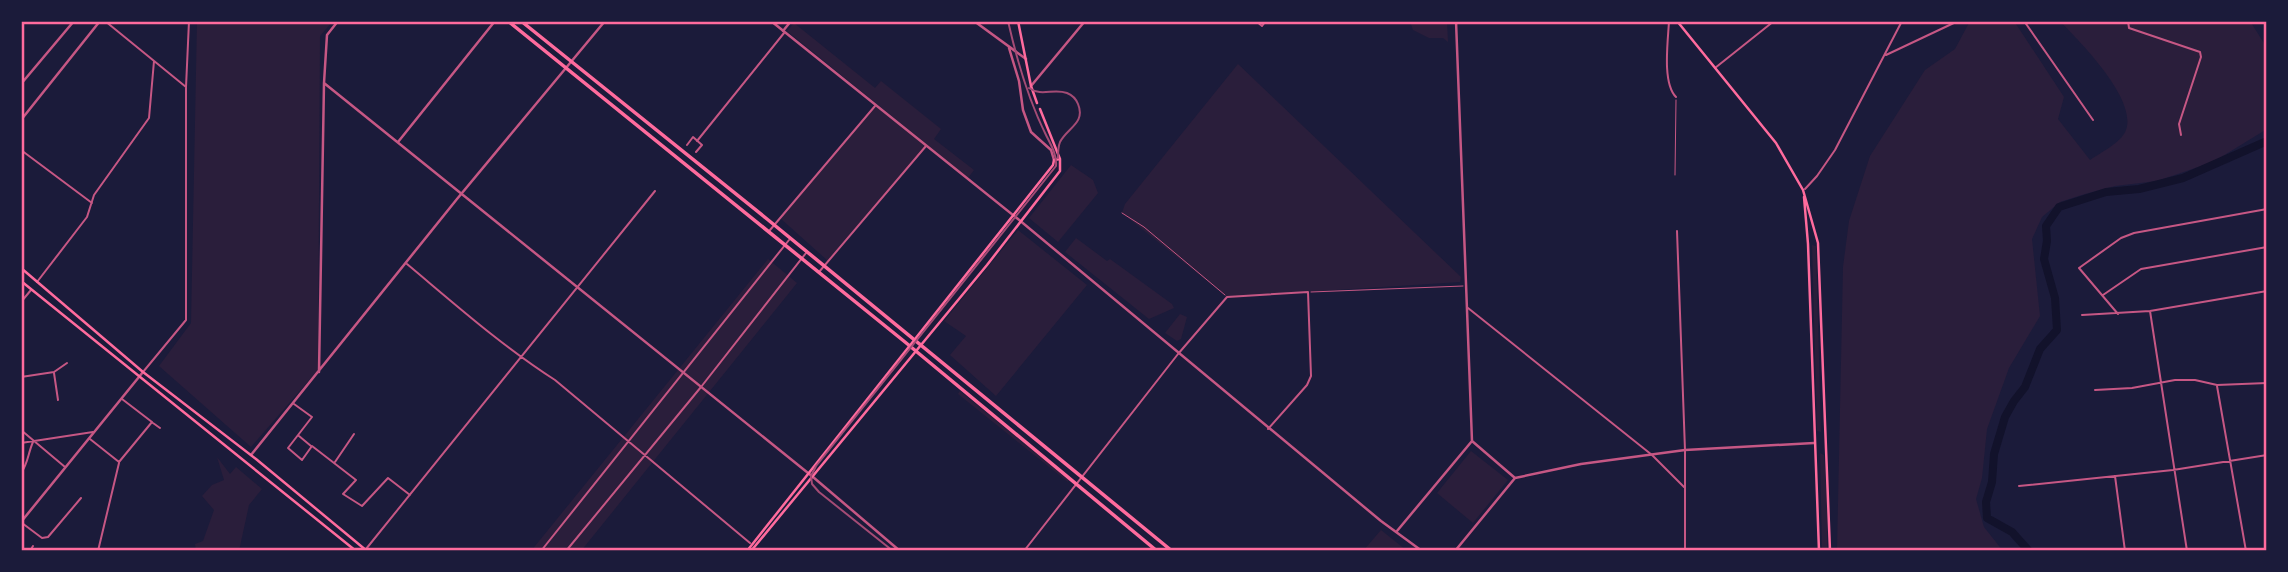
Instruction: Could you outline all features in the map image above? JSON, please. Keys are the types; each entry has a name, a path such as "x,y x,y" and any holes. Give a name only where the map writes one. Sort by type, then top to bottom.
{"main road":[{"path":"508,21 909,345 1157,551"},
{"path":"521,21 1171,551"},
{"path":"1018,21 1037,103"},
{"path":"1677,21 1776,142 1803,190 1818,243 1830,551"},
{"path":"753,546 813,477 1021,223 1060,171 1060,159 1040,109"},
{"path":"749,551 909,345 1014,217 1054,160 1060,159"},
{"path":"1803,190 1808,244 1819,551"},
{"path":"21,268 143,372 251,455 366,551"},
{"path":"21,281 356,551"},
{"path":"1815,443 1826,443"},
{"path":"246,461 251,455"}],"street":[{"path":"21,84 74,21"},
{"path":"21,120 100,21"},
{"path":"105,21 186,87"},
{"path":"81,498 48,537 42,538 21,522 186,320 186,87 190,21"},
{"path":"319,372 324,83 327,35 338,21"},
{"path":"398,142 495,21"},
{"path":"251,455 605,21"},
{"path":"771,21 1014,217 1268,429 1422,551"},
{"path":"697,141 791,21"},
{"path":"974,21 1026,59"},
{"path":"1031,86 1085,21"},
{"path":"1256,21 1262,26 1266,21"},
{"path":"1397,531 1472,441 1456,21"},
{"path":"1669,21 1669,89 1676,97"},
{"path":"1714,69 1774,21"},
{"path":"1803,190 1818,176 1835,150 1902,21"},
{"path":"1885,55 1958,21"},
{"path":"2024,21 2093,120"},
{"path":"2127,21 2129,28 2200,52 2202,57 2179,124 2181,135"},
{"path":"1009,48 1019,81 1023,110 1031,132 1051,150 1054,160"},
{"path":"37,282 87,217 94,195 149,118 154,61"},
{"path":"324,83 813,477 900,551"},
{"path":"768,232 876,106"},
{"path":"687,145 693,137 702,145 696,152"},
{"path":"818,273 926,146"},
{"path":"21,150 93,204"},
{"path":"366,551 654,191"},
{"path":"2118,314 2079,268 2134,233 2267,209"},
{"path":"1677,231 1685,450 1685,551"},
{"path":"541,551 790,238"},
{"path":"2103,295 2141,269 2267,247"},
{"path":"566,551 645,457 807,252"},
{"path":"407,263 521,358 555,380 758,551"},
{"path":"21,302 31,289"},
{"path":"2082,315 2150,312 2267,291"},
{"path":"1024,551 1178,354 1227,297 1308,292 1311,376 1307,385 1268,429"},
{"path":"1467,307 1652,455 1685,488"},
{"path":"2150,312 2187,551"},
{"path":"21,377 54,372 67,363"},
{"path":"54,372 58,400"},
{"path":"2095,390 2160,384 2175,380 2195,380 2217,385 2267,383"},
{"path":"2217,385 2246,551"},
{"path":"122,398 160,428"},
{"path":"294,404 312,417 288,448 302,460 312,446"},
{"path":"98,551 119,472 119,462 152,422"},
{"path":"21,430 65,467"},
{"path":"21,443 94,432"},
{"path":"334,463 354,434"},
{"path":"298,436 356,480 343,494 362,506 388,478 411,495"},
{"path":"89,438 119,462"},
{"path":"21,473 34,441"},
{"path":"1472,441 1516,478"},
{"path":"1455,551 1516,478 1581,464 1685,450 1815,443"},
{"path":"2019,486 2173,470 2267,455"},
{"path":"2115,476 2125,551"},
{"path":"30,551 33,546"}],"lane":[{"path":"1675,175 1676,97"},
{"path":"1122,213 1144,227 1227,297"},
{"path":"1308,292 1466,286"}],"shaded area":[{"path":"197,21 333,21 320,36 318,370 251,447 159,366 191,323"},
{"path":"1410,21 1447,21 1448,42 1443,38 1429,38 1413,30"},
{"path":"1970,21 2014,21 2064,97 2058,119 2090,160 2124,134 2127,121 2125,106 2094,58 2060,21 2250,21 2267,48 2267,129 2213,162 2157,181 2115,186 2060,202 2042,217 2032,239 2040,316 2009,368 1987,429 1982,478 1976,499 1984,527 2003,551 1837,551 1843,267 1849,221 1870,156 1925,70 1955,49"},
{"path":"794,23 875,88 881,81 941,129 934,139 974,170 968,178 787,31"},
{"path":"1238,64 1461,277 1460,282 1227,297 1122,213 1125,204"},
{"path":"876,105 926,146 828,261 780,218"},
{"path":"1071,165 1093,180 1098,193 1058,242 1029,218"},
{"path":"1018,230 1087,285 996,396 950,355 966,336 944,321"},
{"path":"1076,238 1107,261 1110,259 1174,308 1149,319 1065,252"},
{"path":"1812,245 1816,246 1821,432 1817,431"},
{"path":"768,259 797,283 581,551 531,551"},
{"path":"1180,314 1187,317 1181,339 1177,341 1165,333"},
{"path":"960,391 1069,480 1068,482 958,394"},
{"path":"1471,451 1508,480 1473,523 1437,493"},
{"path":"1820,453 1824,455 1828,510 1827,551 1822,551"},
{"path":"217,457 230,474 236,467 262,489 249,505 239,551 196,551 195,544 203,541 214,510 202,496 212,485 224,480"},
{"path":"1381,530 1406,550 1363,551"}],"waterway":[{"path":"2029,551 2012,532 1987,518 1986,502 1992,482 1994,454 2005,417 2025,387 2040,349 2057,330 2055,298 2044,259 2046,226 2059,207 2106,192 2139,189 2183,178 2267,141"}],"tram line":[{"path":"893,551 819,492 812,484 811,476 816,466 1056,166 1056,158 1024,80 1008,21"},
{"path":"1029,88 1038,92 1067,93 1074,97 1078,104 1080,116 1060,142 1058,158"}]}
